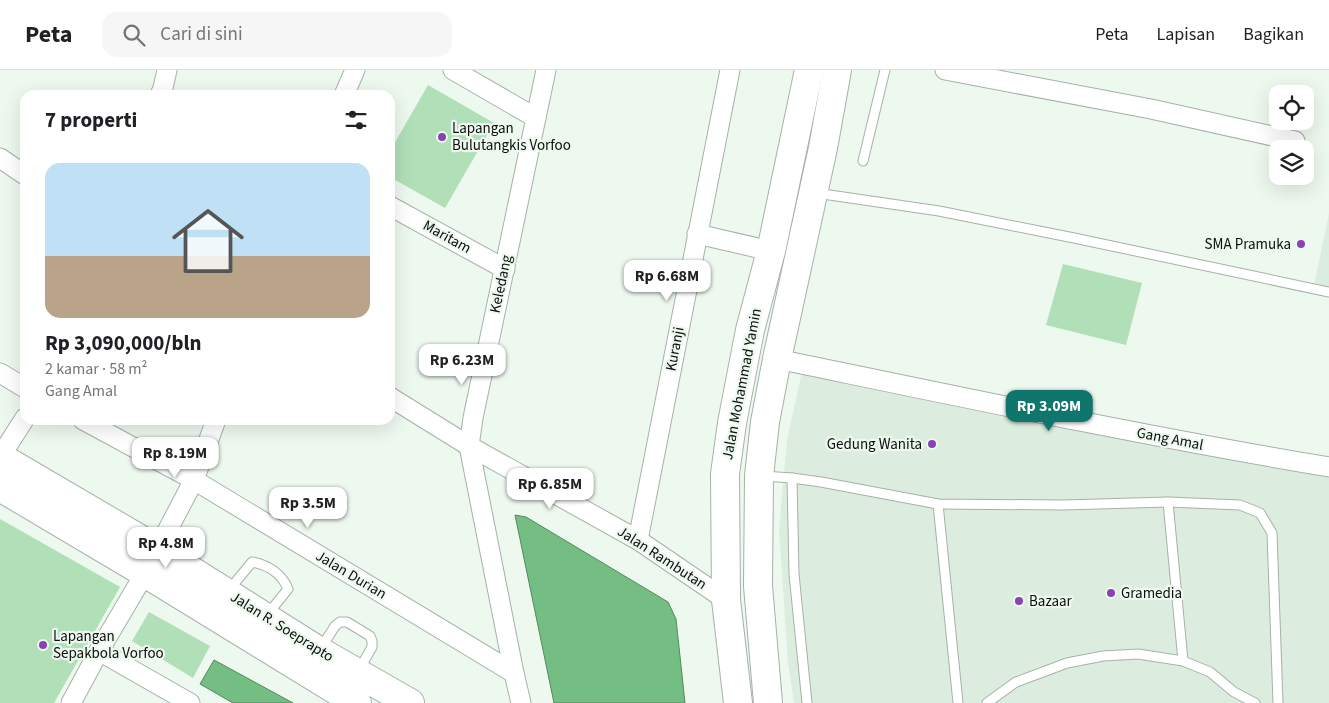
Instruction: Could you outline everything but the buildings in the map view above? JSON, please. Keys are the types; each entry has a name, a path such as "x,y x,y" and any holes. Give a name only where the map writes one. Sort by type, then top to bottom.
{"main road":[{"name":"Jalan Mohammad Yamin","path":"738,703 726,600 725,482 730,440 750,330 771,250 809,70"},
{"name":"Jalan Mohammad Yamin","path":"768,703 758,586 759,476 765,422 777,359 838,70"},
{"name":"Jalan R. Soeprapto","path":"0,457 157,549 319,651 410,703"},
{"name":"Jalan R. Soeprapto","path":"0,487 357,703"}],"street":[{"path":"162,90 167,70"},
{"path":"346,90 355,70"},
{"path":"453,70 536,118"},
{"name":"Keledang","path":"521,703 469,446 475,409 546,70"},
{"name":"Kuranji","path":"638,540 730,70"},
{"path":"945,70 1151,110 1290,140"},
{"path":"0,158 20,172"},
{"name":"Maritam","path":"395,209 504,269"},
{"path":"697,234 771,250"},
{"name":"Gang Amal","path":"777,359 1161,437 1329,467"},
{"path":"0,373 20,385"},
{"name":"Jalan Rambutan","path":"395,400 469,446 638,540 726,600"},
{"path":"0,457 21,425"},
{"name":"Jalan Durian","path":"92,425 194,480 514,673"},
{"path":"71,703 99,650 145,573 194,480 214,425"},
{"path":"99,650 190,703"}],"lane":[{"path":"863,161 885,70"},
{"path":"813,193 939,211 1329,292"},
{"path":"759,476 821,482 938,504 1063,505 1168,502 1240,505 1260,513 1272,533 1278,703"},
{"path":"792,478 794,574 807,703"},
{"path":"1168,502 1183,661"},
{"path":"938,504 958,703"},
{"path":"226,592 252,562 263,564 284,579 288,589 266,617"},
{"path":"319,651 335,626 340,622 347,622 370,636 372,641 372,648 357,673"},
{"path":"986,703 1016,682 1067,663 1103,656 1138,654 1183,661 1210,672 1234,692 1255,703"}],"shaded area":[{"name":"Lapangan Bulutangkis Vorfoo","path":"428,85 494,123 445,208 395,180 395,142"},
{"path":"1329,213 1329,290 1314,286"},
{"path":"1063,264 1142,283 1126,345 1046,325"},
{"path":"803,367 1329,462 1329,703 794,703 788,663 779,530 787,440"},
{"path":"515,515 526,517 668,602 676,619 685,703 554,703"},
{"name":"Lapangan Sepakbola Vorfoo","path":"0,519 120,587 54,703 0,703"},
{"path":"149,612 210,646 193,678 132,641"},
{"path":"214,660 293,703 233,703 200,684"}],"place":[{"name":"Lapangan Bulutangkis Vorfoo","path":"442,137"},
{"name":"SMA Pramuka","path":"1301,244"},
{"name":"Gedung Wanita","path":"932,444"},
{"name":"Gramedia","path":"1111,593"},
{"name":"Bazaar","path":"1019,601"},
{"name":"Lapangan Sepakbola Vorfoo","path":"43,645"}]}
